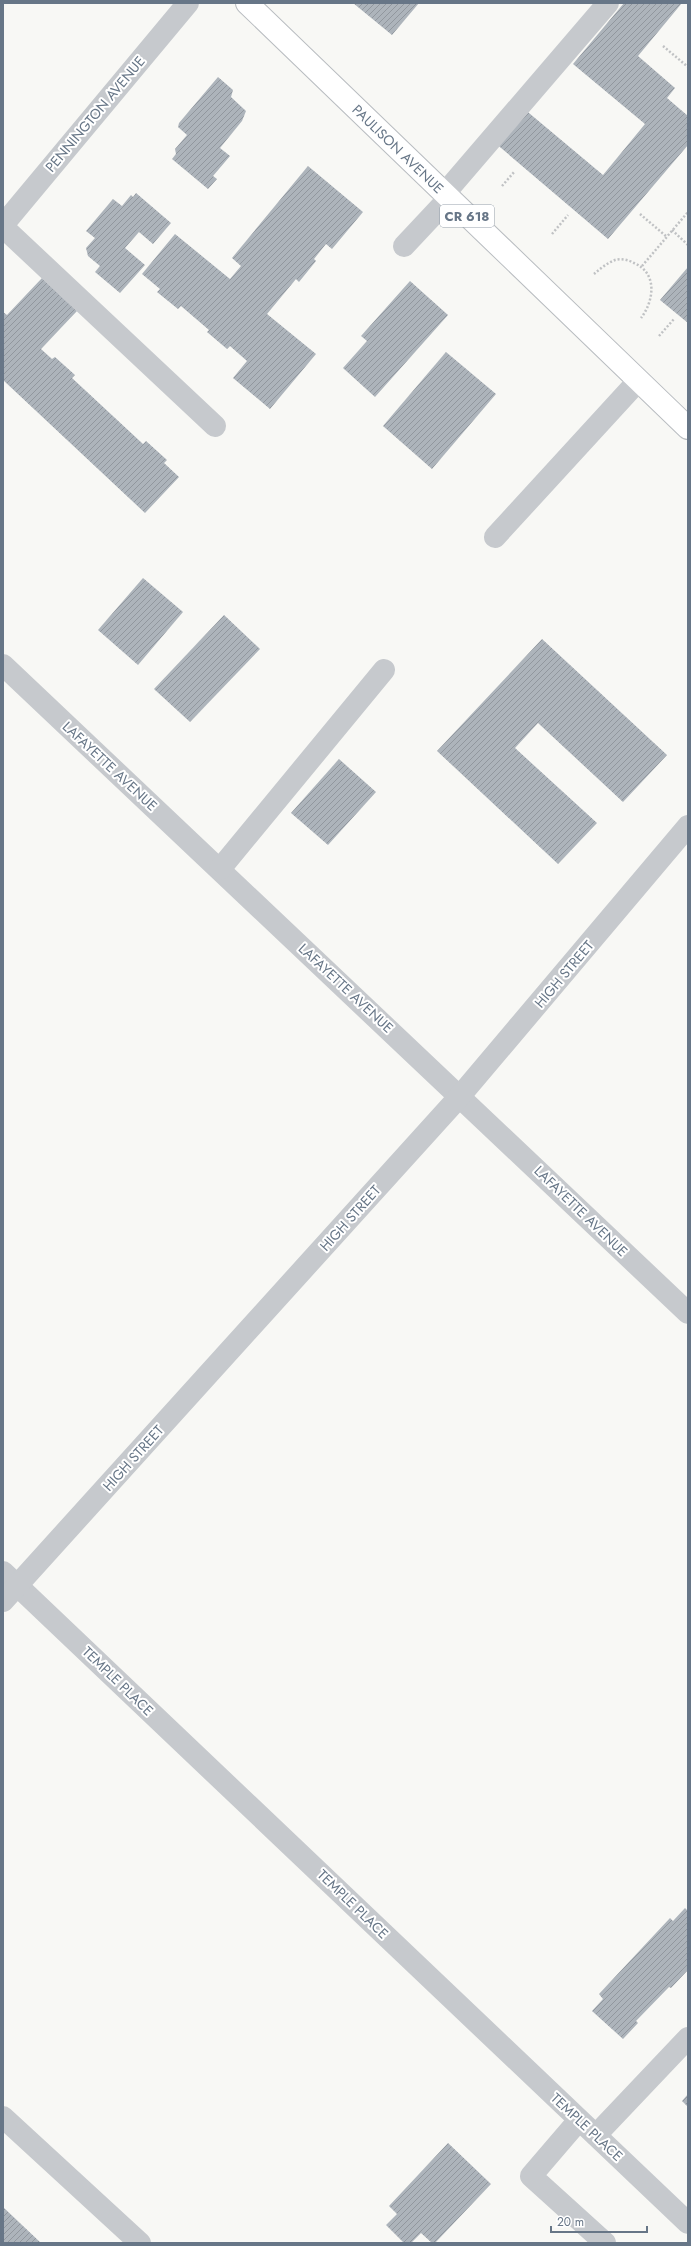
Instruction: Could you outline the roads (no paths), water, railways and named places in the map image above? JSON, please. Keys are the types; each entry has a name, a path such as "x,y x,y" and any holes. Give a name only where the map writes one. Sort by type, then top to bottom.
{"main road":[{"name":"PAULISON AVENUE","path":"247,3 688,428"}],"street":[{"name":"PENNINGTON AVENUE","path":"3,226 188,3"},
{"path":"404,246 608,3"},
{"path":"3,226 215,426"},
{"path":"495,537 638,381"},
{"name":"LAFAYETTE AVENUE","path":"3,665 688,1313"},
{"path":"220,869 384,670"},
{"name":"HIGH STREET","path":"8,1586 460,1096 688,826"},
{"name":"TEMPLE PLACE","path":"8,1586 596,2135 688,2223"},
{"path":"596,2135 688,2038"},
{"path":"3,2117 140,2243"},
{"path":"579,2120 531,2176 605,2243"}]}
